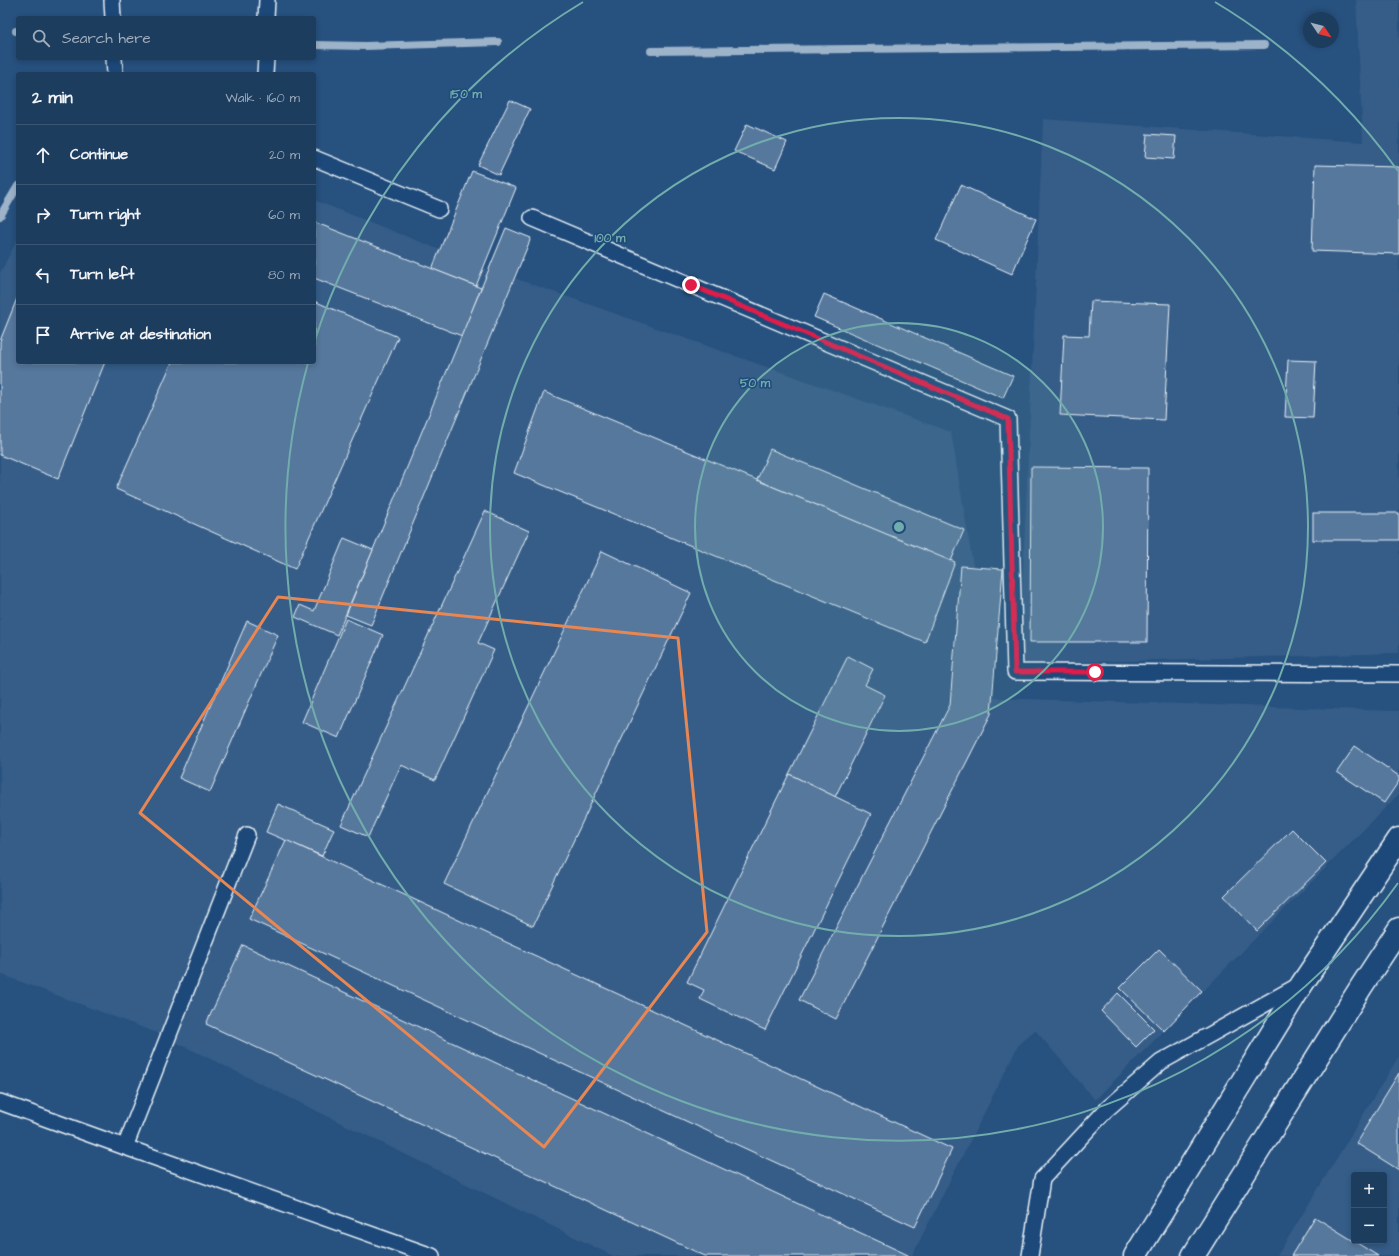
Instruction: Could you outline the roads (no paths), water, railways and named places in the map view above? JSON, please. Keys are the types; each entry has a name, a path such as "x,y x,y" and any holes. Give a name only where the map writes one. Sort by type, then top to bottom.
{"street":[{"path":"1135,1256 1302,984 1399,839"},
{"path":"1193,1256 1361,987 1399,929"}],"lane":[{"path":"112,0 113,16"},
{"path":"266,16 267,0"},
{"path":"114,60 115,72"},
{"path":"265,72 266,60"},
{"path":"316,159 439,209"},
{"path":"532,218 1008,419 1015,672 1399,674"},
{"path":"125,1147 247,835"},
{"path":"1030,1256 1042,1179 1107,1110 1161,1062 1302,984"},
{"path":"0,1102 432,1256"}],"waterway":[{"path":"316,45 365,46 498,42"},
{"path":"651,51 1264,45"},
{"path":"0,216 16,189"}]}
